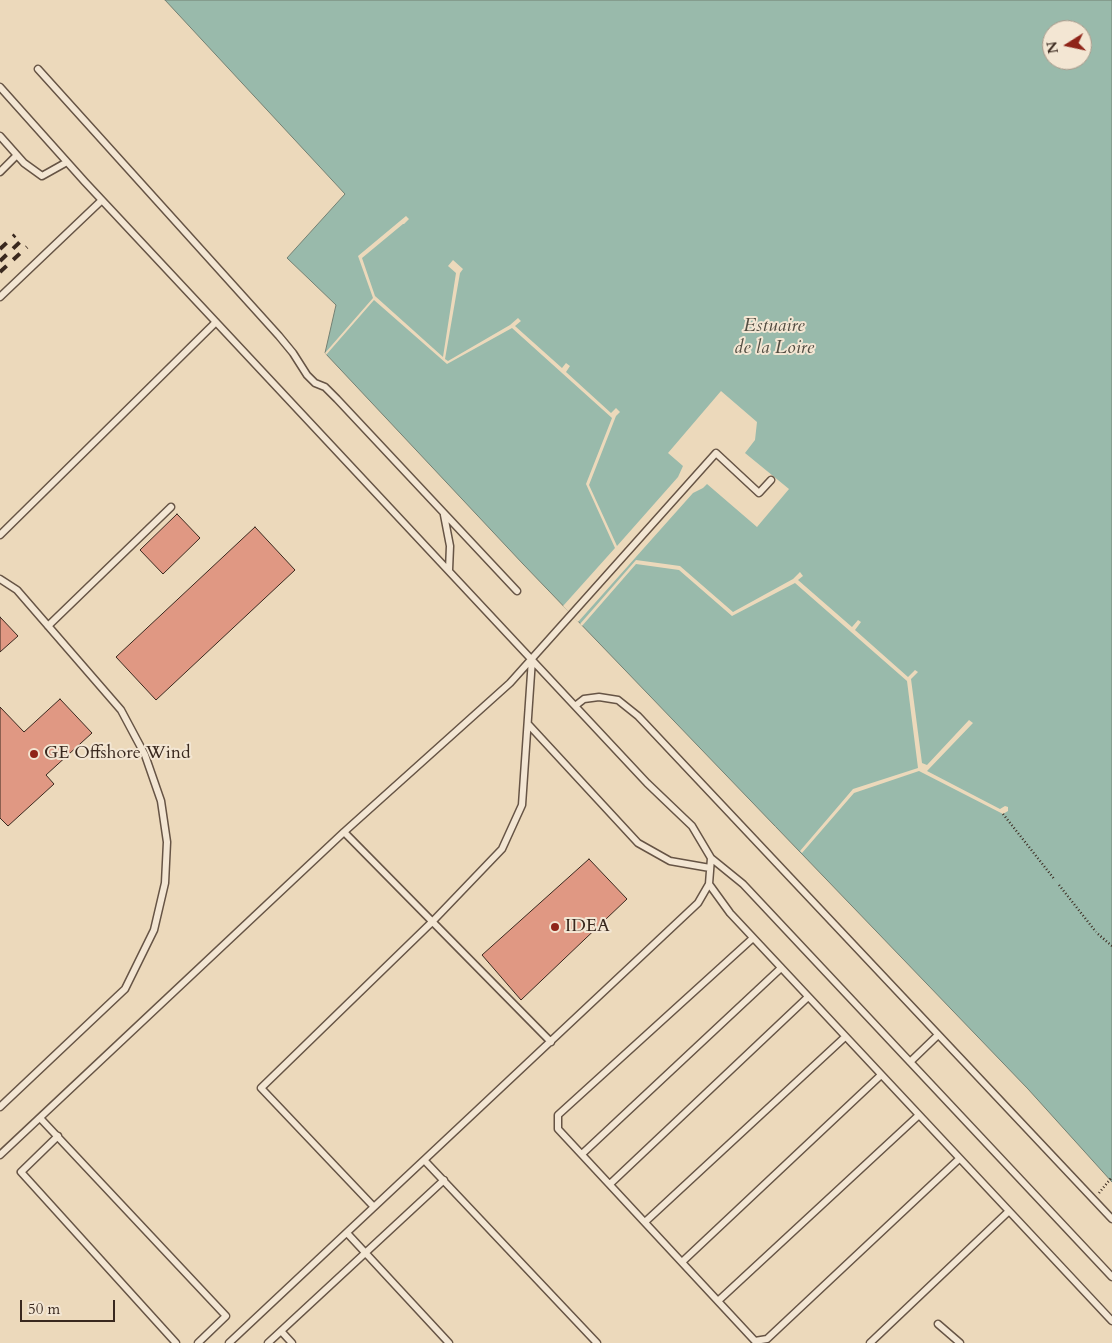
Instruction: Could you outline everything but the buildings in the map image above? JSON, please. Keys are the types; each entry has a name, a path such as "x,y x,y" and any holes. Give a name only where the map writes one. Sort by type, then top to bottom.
{"lane":[{"path":"38,69 279,336 293,353 307,376 337,398 517,592"},
{"path":"0,87 102,200 647,783 692,826 711,858 743,884 1112,1278"},
{"path":"0,136 24,163 42,176 67,162"},
{"path":"0,172 17,155"},
{"path":"0,297 102,200"},
{"path":"0,534 216,322"},
{"path":"0,1154 344,832 510,684 716,453 759,493 771,480"},
{"path":"48,626 171,508"},
{"path":"444,514 450,546 449,570"},
{"path":"0,579 17,590 121,710 145,755 161,801 167,842 165,882 154,930 125,989 0,1107"},
{"path":"374,1207 261,1088 432,922 502,849 522,805 532,660"},
{"path":"575,706 584,699 600,697 618,700 638,716 1112,1219"},
{"path":"528,724 638,843 670,861 710,868"},
{"path":"344,832 551,1042"},
{"path":"230,1343 698,903 709,884 711,858"},
{"path":"709,884 730,914 1112,1322"},
{"path":"753,938 558,1115 558,1129 718,1302 755,1341 767,1339 959,1158"},
{"path":"582,1154 781,968"},
{"path":"610,1184 808,997"},
{"path":"910,1062 938,1035"},
{"path":"644,1222 846,1037"},
{"path":"682,1262 881,1075"},
{"path":"718,1302 919,1115"},
{"path":"40,1118 226,1316 198,1343"},
{"path":"58,1136 21,1172 176,1343"},
{"path":"425,1161 597,1343"},
{"path":"268,1343 444,1180"},
{"path":"870,1343 1009,1211"},
{"path":"347,1233 449,1343"},
{"path":"938,1324 960,1343"},
{"path":"281,1331 292,1343"}],"path":[{"path":"1003,814 1055,880"},
{"path":"1059,885 1097,933 1112,946"},
{"path":"1099,1193 1112,1177"}],"water":[{"name":"Estuaire de la Loire","path":"165,0 1112,0 1112,1182 1028,1089 523,564 325,353 336,305 287,258 345,194"}],"pier":[{"path":"406,216 409,219 404,224 362,258 375,296 443,357 456,273 448,266 453,260 463,269 460,273 445,359 448,361 510,325 518,318 521,321 515,326 562,368 566,363 570,366 566,372 611,413 616,408 620,412 616,416 589,485 617,546 678,477 683,466 668,453 721,391 757,422 755,440 745,453 789,489 757,527 707,484 693,493 578,622 563,606 615,548 586,484 612,418 512,328 447,364 374,300 326,355 325,353 373,298 358,256"},
{"path":"636,560 680,566 733,612 793,579 800,572 803,576 798,580 852,627 858,620 861,622 855,630 908,677 915,670 918,672 911,679 922,763 927,765 969,720 973,723 927,771 1000,809 1005,806 1008,807 1008,811 1003,814 919,771 854,793 802,853 800,851 853,789 918,768 907,681 795,583 732,616 679,570 636,564 582,626 580,624"}],"railway":[{"path":"0,249 15,235"},
{"path":"0,261 21,241"},
{"path":"0,272 27,247"}],"place":[{"name":"GE Offshore Wind","path":"34,754"},
{"name":"IDEA","path":"555,927"}]}
